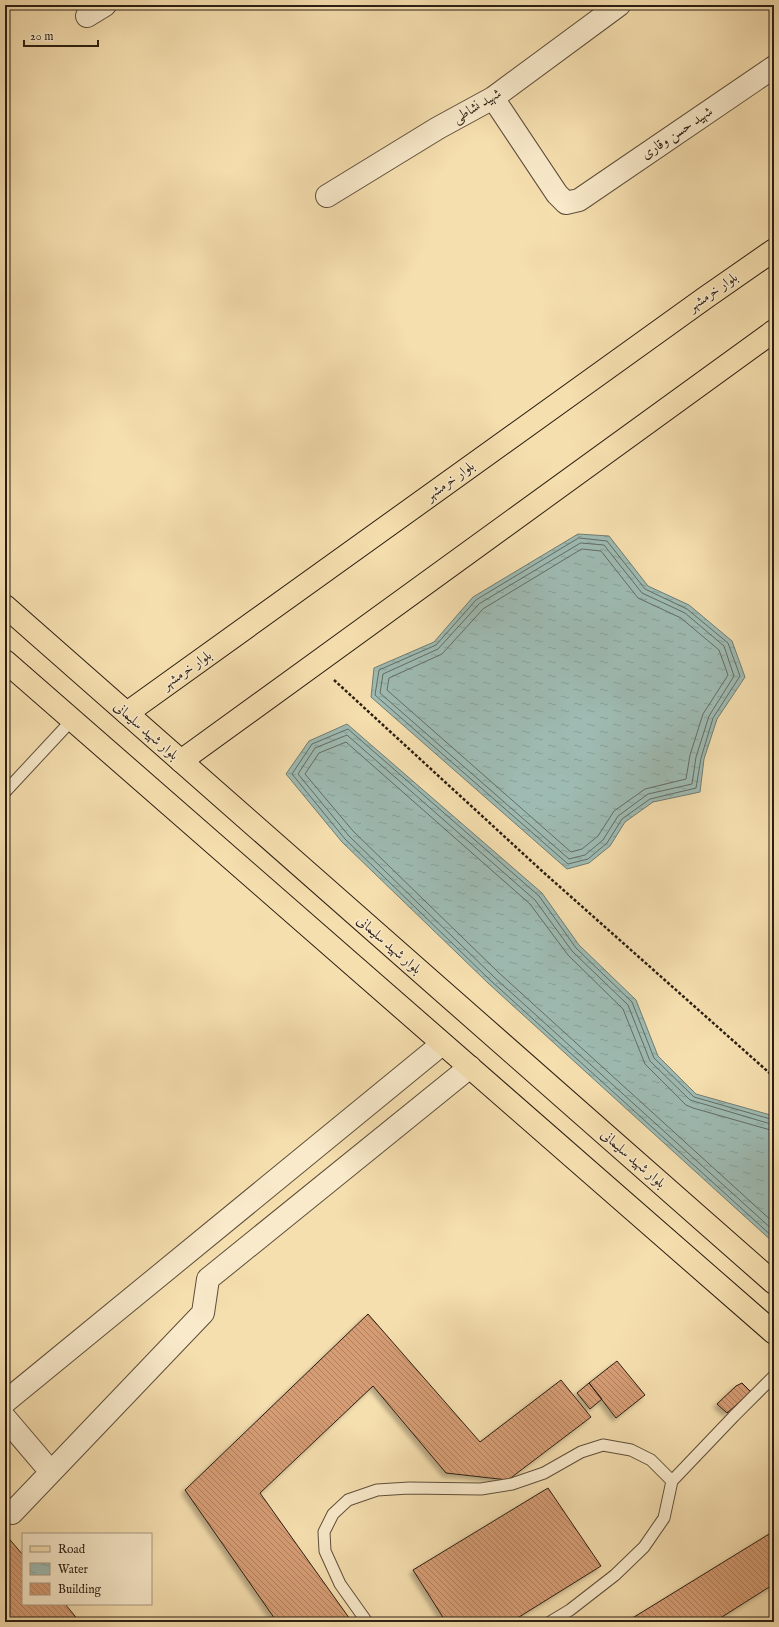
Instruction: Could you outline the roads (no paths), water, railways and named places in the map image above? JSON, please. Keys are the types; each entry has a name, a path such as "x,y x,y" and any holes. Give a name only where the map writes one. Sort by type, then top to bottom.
{"main road":[{"name":"بلوار خرمشهر","path":"127,713 774,250"},
{"path":"181,761 774,331"},
{"name":"بلوار شهید سلیمانی","path":"5,606 774,1283"},
{"path":"5,661 774,1333"}],"street":[{"path":"87,16 105,5"},
{"name":"شهید نشاطی","path":"326,196 438,128 493,98 620,5"},
{"name":"شهید حسن وقاری","path":"493,98 557,194 566,203 579,200 774,67"},
{"path":"5,1402 442,1044"},
{"path":"12,1513 203,1313 208,1279 470,1068"},
{"path":"186,1254 208,1279"},
{"path":"5,1418 51,1472"}],"lane":[{"path":"5,792 72,720"},
{"path":"550,1622 570,1610 615,1575 644,1547 664,1518 672,1481 774,1376"},
{"path":"368,1622 340,1584 325,1552 324,1532 333,1514 348,1500 377,1490 409,1488 481,1489 512,1484 544,1473 581,1452 603,1445 631,1450 651,1460 672,1481"}],"water":[{"path":"578,534 609,536 648,586 689,605 732,641 745,677 717,719 704,759 700,792 653,802 625,822 610,846 589,863 567,869 371,697 374,668 434,642 473,597"},
{"path":"347,724 542,893 579,945 636,1000 658,1056 696,1094 774,1116 774,1243 488,983 342,842 286,774 309,741"}]}
